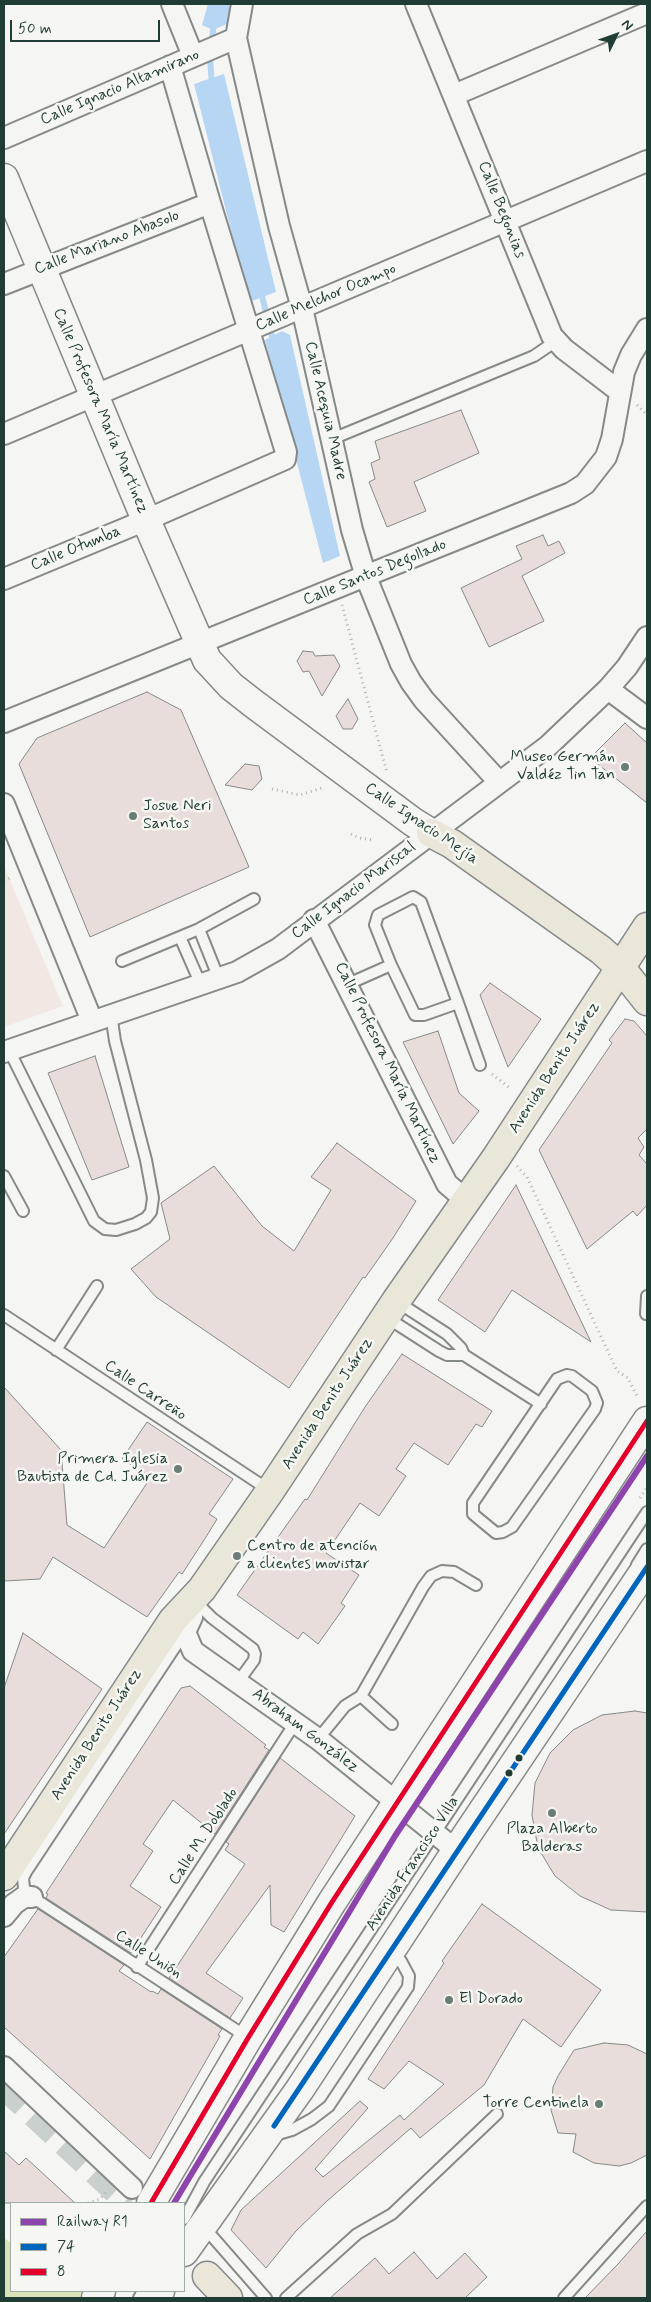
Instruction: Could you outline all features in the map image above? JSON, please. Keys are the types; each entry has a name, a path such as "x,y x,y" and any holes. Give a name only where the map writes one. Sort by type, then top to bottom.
{"main road":[{"name":"Calle Profesora María Martínez","path":"4,178 198,643"},
{"name":"Calle Ignacio Mejía","path":"198,643 212,668 231,686 413,822 452,844 601,950 621,968 647,1001"},
{"name":"Avenida Benito Juárez","path":"4,1876 173,1620 193,1599 270,1491 390,1309 466,1200 505,1161 538,1096 647,927"},
{"path":"141,2195 248,2038 396,1800 631,1446 642,1409"},
{"name":"Avenida Francisco Villa","path":"185,2247 190,2222 265,2129 391,1952 446,1842 647,1567"},
{"path":"207,2276 228,2298"}],"street":[{"path":"172,4 198,54"},
{"name":"Calle Acequia Madre","path":"242,4 230,40 279,226 295,311 332,440 352,530 366,577 401,664 411,682 424,700 499,782"},
{"name":"Calle Begonias","path":"416,4 556,341 620,391"},
{"path":"454,95 647,13"},
{"name":"Calle Ignacio Altamirano","path":"4,138 230,40"},
{"path":"170,66 210,203 253,329"},
{"name":"Calle Melchor Ocampo","path":"4,434 647,161"},
{"name":"Calle Mariano Abasolo","path":"4,284 210,203"},
{"name":"Calle Santos Degollado","path":"4,722 571,493 585,484 606,457 612,439 620,391 631,355 647,328"},
{"name":"Calle Otumba","path":"4,579 146,520 285,459 286,452 253,329"},
{"name":"Calle Ignacio Mariscal","path":"7,1051 111,1014 210,982 258,961 548,746 608,689 627,667 647,637"},
{"path":"608,689 647,718"},
{"path":"4,804 92,1021"},
{"name":"Calle Profesora María Martínez","path":"314,920 348,984 447,1184 466,1200"},
{"path":"186,1632 192,1617 193,1599"},
{"name":"Abraham González","path":"186,1632 193,1651 318,1739 446,1842"},
{"path":"4,1916 14,1904 24,1897 32,1897"},
{"path":"4,2067 141,2195"}],"lane":[{"path":"332,440 534,356 556,341"},
{"path":"458,1003 424,1016 415,1015 391,965 375,925 378,915 413,897 418,898 421,902 458,1003 480,1065"},
{"path":"122,961 199,929 254,899"},
{"path":"199,929 210,982"},
{"path":"180,937 210,982"},
{"path":"348,984 391,965"},
{"path":"7,1051 94,1221 105,1229 116,1230 134,1224 146,1218 151,1212 153,1198 146,1160 115,1041 111,1014"},
{"path":"4,1176 23,1211"},
{"path":"56,1350 97,1286"},
{"path":"646,1314 647,1296"},
{"path":"390,1309 439,1351 447,1355 464,1355 540,1404"},
{"path":"390,1309 447,1334 461,1348 464,1355"},
{"name":"Calle Carreño","path":"4,1315 270,1491"},
{"path":"567,1375 572,1376 592,1391 597,1403 595,1409 512,1526 503,1532 496,1532 477,1520 472,1509 473,1503 540,1404 557,1380 567,1375"},
{"name":"Avenida Francisco Villa","path":"314,2047 446,1842 647,1512"},
{"name":"Avenida Francisco Villa","path":"190,2222 204,2182 446,1842 647,1549"},
{"path":"318,1739 345,1706 361,1696 422,1588 431,1576 442,1571 454,1572 476,1584"},
{"path":"193,1599 212,1618 253,1648 254,1660 238,1682"},
{"path":"32,1897 24,1888 26,1872 186,1632"},
{"path":"361,1696 392,1724"},
{"name":"Calle M. Doblado","path":"137,1967 295,1723"},
{"name":"Calle Unión","path":"32,1897 248,2038"},
{"path":"286,2298 357,2234 392,2214 497,2114"},
{"path":"564,2298 647,2206"},
{"path":"190,2222 266,2298"}],"path":[{"path":"336,589 387,775"},
{"path":"272,789 300,795 322,788"},
{"path":"350,834 373,840"},
{"path":"4,881 15,876"},
{"path":"480,1065 511,1089"},
{"path":"505,1161 527,1177 617,1372 628,1378 642,1409"}],"shaded area":[{"path":"4,866 63,1006 4,1027"}],"green space":[{"path":"4,2238 10,2242 10,2292 85,2292 82,2298 4,2298"}],"water":[{"path":"208,4 230,4 227,24 213,30 202,25"},
{"path":"224,74 276,292 249,302 194,84"},
{"path":"282,331 290,335 340,556 323,563 265,340"}],"building":[{"path":"461,410 479,453 414,482 426,511 387,527 369,482 375,479 371,463 380,459 375,441"},
{"path":"543,535 548,546 559,541 565,553 522,576 544,621 489,647 461,588 522,559 516,546"},
{"path":"303,651 313,652 315,656 334,655 340,666 322,696 309,671 303,672 297,661"},
{"name":"Josue Neri Santos","path":"147,692 181,710 249,867 90,937 19,764 37,738"},
{"path":"348,699 358,719 352,729 343,729 336,716"},
{"name":"Museo Germán Valdéz Tin Tan","path":"625,723 647,743 647,803 590,758"},
{"path":"245,764 259,766 262,779 252,790 225,785"},
{"path":"490,983 541,1019 508,1067 480,995"},
{"path":"625,1019 634,1021 647,1036 647,1129 638,1138 644,1147 639,1155 647,1164 647,1205 637,1216 633,1211 587,1249 539,1150 612,1043 609,1040"},
{"path":"438,1031 459,1093 479,1111 453,1144 403,1042"},
{"path":"95,1056 129,1167 92,1180 48,1073"},
{"path":"337,1143 416,1201 393,1238 365,1278 363,1277 289,1388 156,1297 131,1269 170,1239 161,1203 214,1166 262,1226 294,1251 331,1190 311,1177"},
{"path":"516,1185 591,1342 512,1290 485,1332 438,1300"},
{"path":"402,1354 492,1411 482,1427 476,1424 448,1465 414,1443 396,1469 406,1476 379,1516 360,1503 326,1553 359,1575 341,1603 345,1606 318,1644 303,1632 298,1639 237,1595 305,1499 307,1500 365,1407"},
{"path":"4,1387 61,1450 67,1525 104,1548 151,1477 122,1459 147,1422 233,1479 209,1514 217,1519 206,1537 182,1574 179,1572 147,1617 53,1557 40,1579 4,1581"},
{"path":"23,1633 102,1689 4,1834 4,1688"},
{"path":"190,1686 266,1745 264,1747 269,1750 215,1834 173,1800 143,1844 153,1851 130,1886 161,1907 131,1953 46,1898 48,1894 46,1893 181,1688"},
{"name":"Plaza Alberto Balderas","path":"635,1711 647,1713 647,1912 611,1910 580,1896 555,1876 538,1848 532,1815 535,1783 550,1753 573,1730 602,1715"},
{"path":"280,1758 355,1816 284,1932 271,1925 270,1885 206,1973 243,1998 230,2018 169,1978 245,1864 225,1850 229,1844 226,1842"},
{"path":"482,1904 601,1990 561,2047 523,2019 484,2085 420,2138 411,2128 327,2201 296,2231 266,2268 231,2230 241,2210 360,2101 368,2108 315,2169 323,2177 400,2115 404,2120 444,2084 409,2061 384,2089 368,2079 444,1963 442,1961"},
{"path":"38,1909 124,1965 119,1971 151,1992 158,1994 161,1989 222,2029 218,2035 220,2036 150,2159 4,2027 4,1957"},
{"name":"Torre Centinela","path":"604,2043 628,2045 647,2054 647,2155 631,2163 619,2166 594,2163 573,2152 576,2134 558,2133 551,2110 553,2087 574,2050"},
{"path":"4,2151 19,2165 26,2158 74,2202 10,2202 4,2203"},
{"path":"647,2231 647,2298 585,2298 618,2264"},
{"path":"414,2252 437,2279 465,2253 487,2277 465,2298 330,2298 375,2258 389,2274"}],"waterway":[{"path":"212,87 210,56 214,22"},
{"path":"260,288 274,344"}],"tunnel":[{"path":"4,2085 129,2202"}],"rail line":[{"name":"R1","path":"175,2202 395,1836 647,1456"}],"transit line":[{"name":"8","path":"152,2202 248,2038 332,1902 647,1421"},
{"name":"74","path":"274,2126 647,1567"}],"place":[{"name":"Museo Germán Valdéz Tin Tan","path":"625,767"},
{"name":"Josue Neri Santos","path":"133,816"},
{"name":"Primera Iglesia Bautista de Cd. Juárez","path":"178,1469"},
{"name":"Centro de atención a clientes movistar","path":"237,1556"},
{"name":"Plaza Alberto Balderas","path":"552,1813"},
{"name":"El Dorado","path":"449,2000"},
{"name":"Torre Centinela","path":"599,2104"}]}
